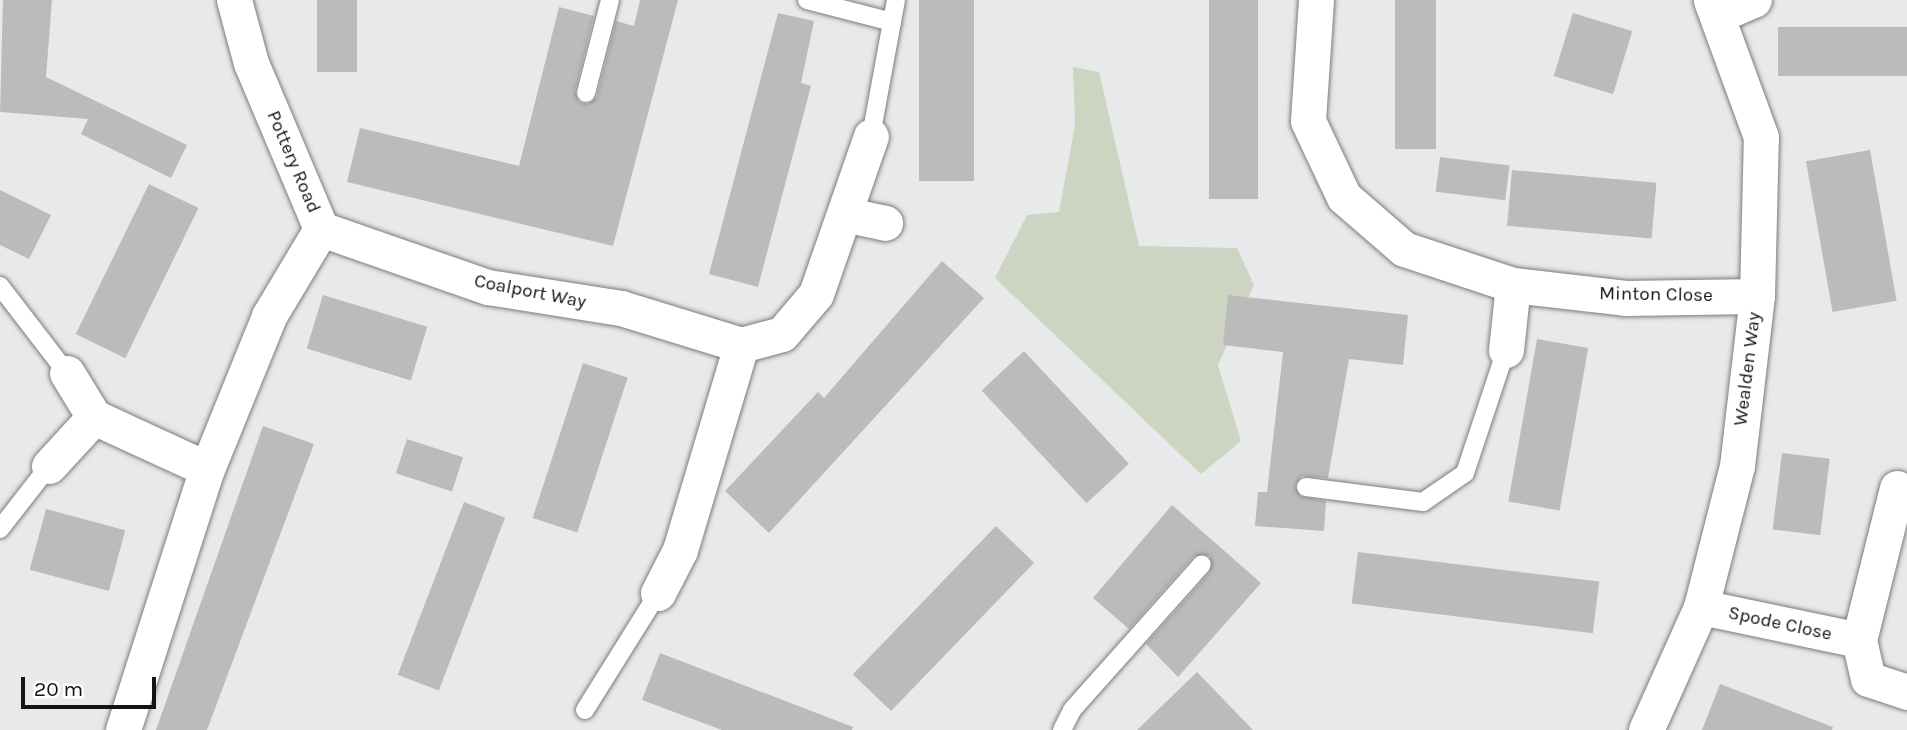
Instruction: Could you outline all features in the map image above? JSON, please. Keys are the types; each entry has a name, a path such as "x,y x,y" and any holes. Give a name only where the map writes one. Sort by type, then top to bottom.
{"street":[{"name":"Pottery Road","path":"123,730 207,469 269,316 321,229 251,63 234,0"},
{"name":"Minton Close","path":"1316,0 1308,121 1344,197 1404,249 1513,285 1625,298 1757,296"},
{"path":"1715,7 1754,0"},
{"name":"Wealden Way","path":"1646,730 1701,607 1737,467 1757,296 1761,137 1715,7"},
{"path":"658,593 680,550 741,345 782,334 816,294 848,215 871,136"},
{"path":"848,215 885,223"},
{"name":"Coalport Way","path":"321,229 488,287 621,308 741,345"},
{"path":"1506,350 1513,285"},
{"path":"67,373 94,417 207,469"},
{"path":"49,466 94,417"},
{"name":"Spode Close","path":"1897,488 1859,640 1868,680 1907,692"},
{"name":"Spode Close","path":"1701,607 1859,640"}],"lane":[{"path":"586,93 610,0"},
{"path":"807,0 892,22"},
{"path":"871,136 896,0"},
{"path":"0,286 67,373"},
{"path":"1306,487 1423,502 1465,472 1506,350"},
{"path":"0,529 49,466"},
{"path":"1062,730 1072,710 1202,564"},
{"path":"585,709 658,593"}],"green space":[{"path":"1073,67 1099,72 1139,246 1237,248 1254,285 1218,365 1241,441 1201,474 995,278 1027,215 1059,212 1075,125"}],"building":[{"path":"3,0 52,0 46,77 187,145 171,178 81,134 88,119 0,112"},
{"path":"317,0 357,0 357,72 317,72"},
{"path":"640,0 678,0 613,246 347,182 360,128 519,166 559,7 594,16 575,91 579,102 588,104 597,96 616,21 634,26"},
{"path":"919,0 974,0 974,181 919,181"},
{"path":"1209,0 1258,0 1258,199 1209,199"},
{"path":"1395,0 1436,0 1436,149 1395,149"},
{"path":"778,13 814,21 801,83 811,86 758,287 709,274"},
{"path":"1573,13 1632,31 1613,94 1554,76"},
{"path":"1778,27 1907,27 1907,76 1778,76"},
{"path":"1870,150 1897,301 1833,312 1806,161"},
{"path":"1440,157 1509,166 1505,200 1436,192"},
{"path":"1512,170 1656,183 1652,238 1507,226"},
{"path":"149,184 198,208 125,358 76,334"},
{"path":"0,190 51,215 29,259 0,245"},
{"path":"942,261 984,298 769,533 725,491 818,392 824,398"},
{"path":"323,295 427,327 411,380 307,349"},
{"path":"1228,295 1408,315 1403,365 1349,359 1328,478 1302,476 1295,485 1300,496 1326,501 1324,531 1255,526 1258,492 1267,492 1283,352 1223,345"},
{"path":"1537,339 1588,348 1560,511 1508,501"},
{"path":"1024,351 1129,464 1087,503 982,391"},
{"path":"583,363 628,378 577,533 533,518"},
{"path":"263,426 314,444 207,730 156,730"},
{"path":"407,439 463,457 452,491 396,473"},
{"path":"1782,453 1830,459 1820,535 1773,529"},
{"path":"464,502 505,518 439,690 398,675"},
{"path":"1172,505 1261,583 1178,677 1146,644 1210,572 1210,556 1194,556 1129,629 1093,598"},
{"path":"46,509 125,530 109,591 30,570"},
{"path":"996,526 1034,563 891,711 853,674"},
{"path":"1358,552 1599,582 1593,633 1352,604"},
{"path":"660,653 853,727 852,730 722,730 642,700"},
{"path":"1197,672 1253,730 1137,730"},
{"path":"1720,684 1833,727 1832,730 1702,730"}]}
